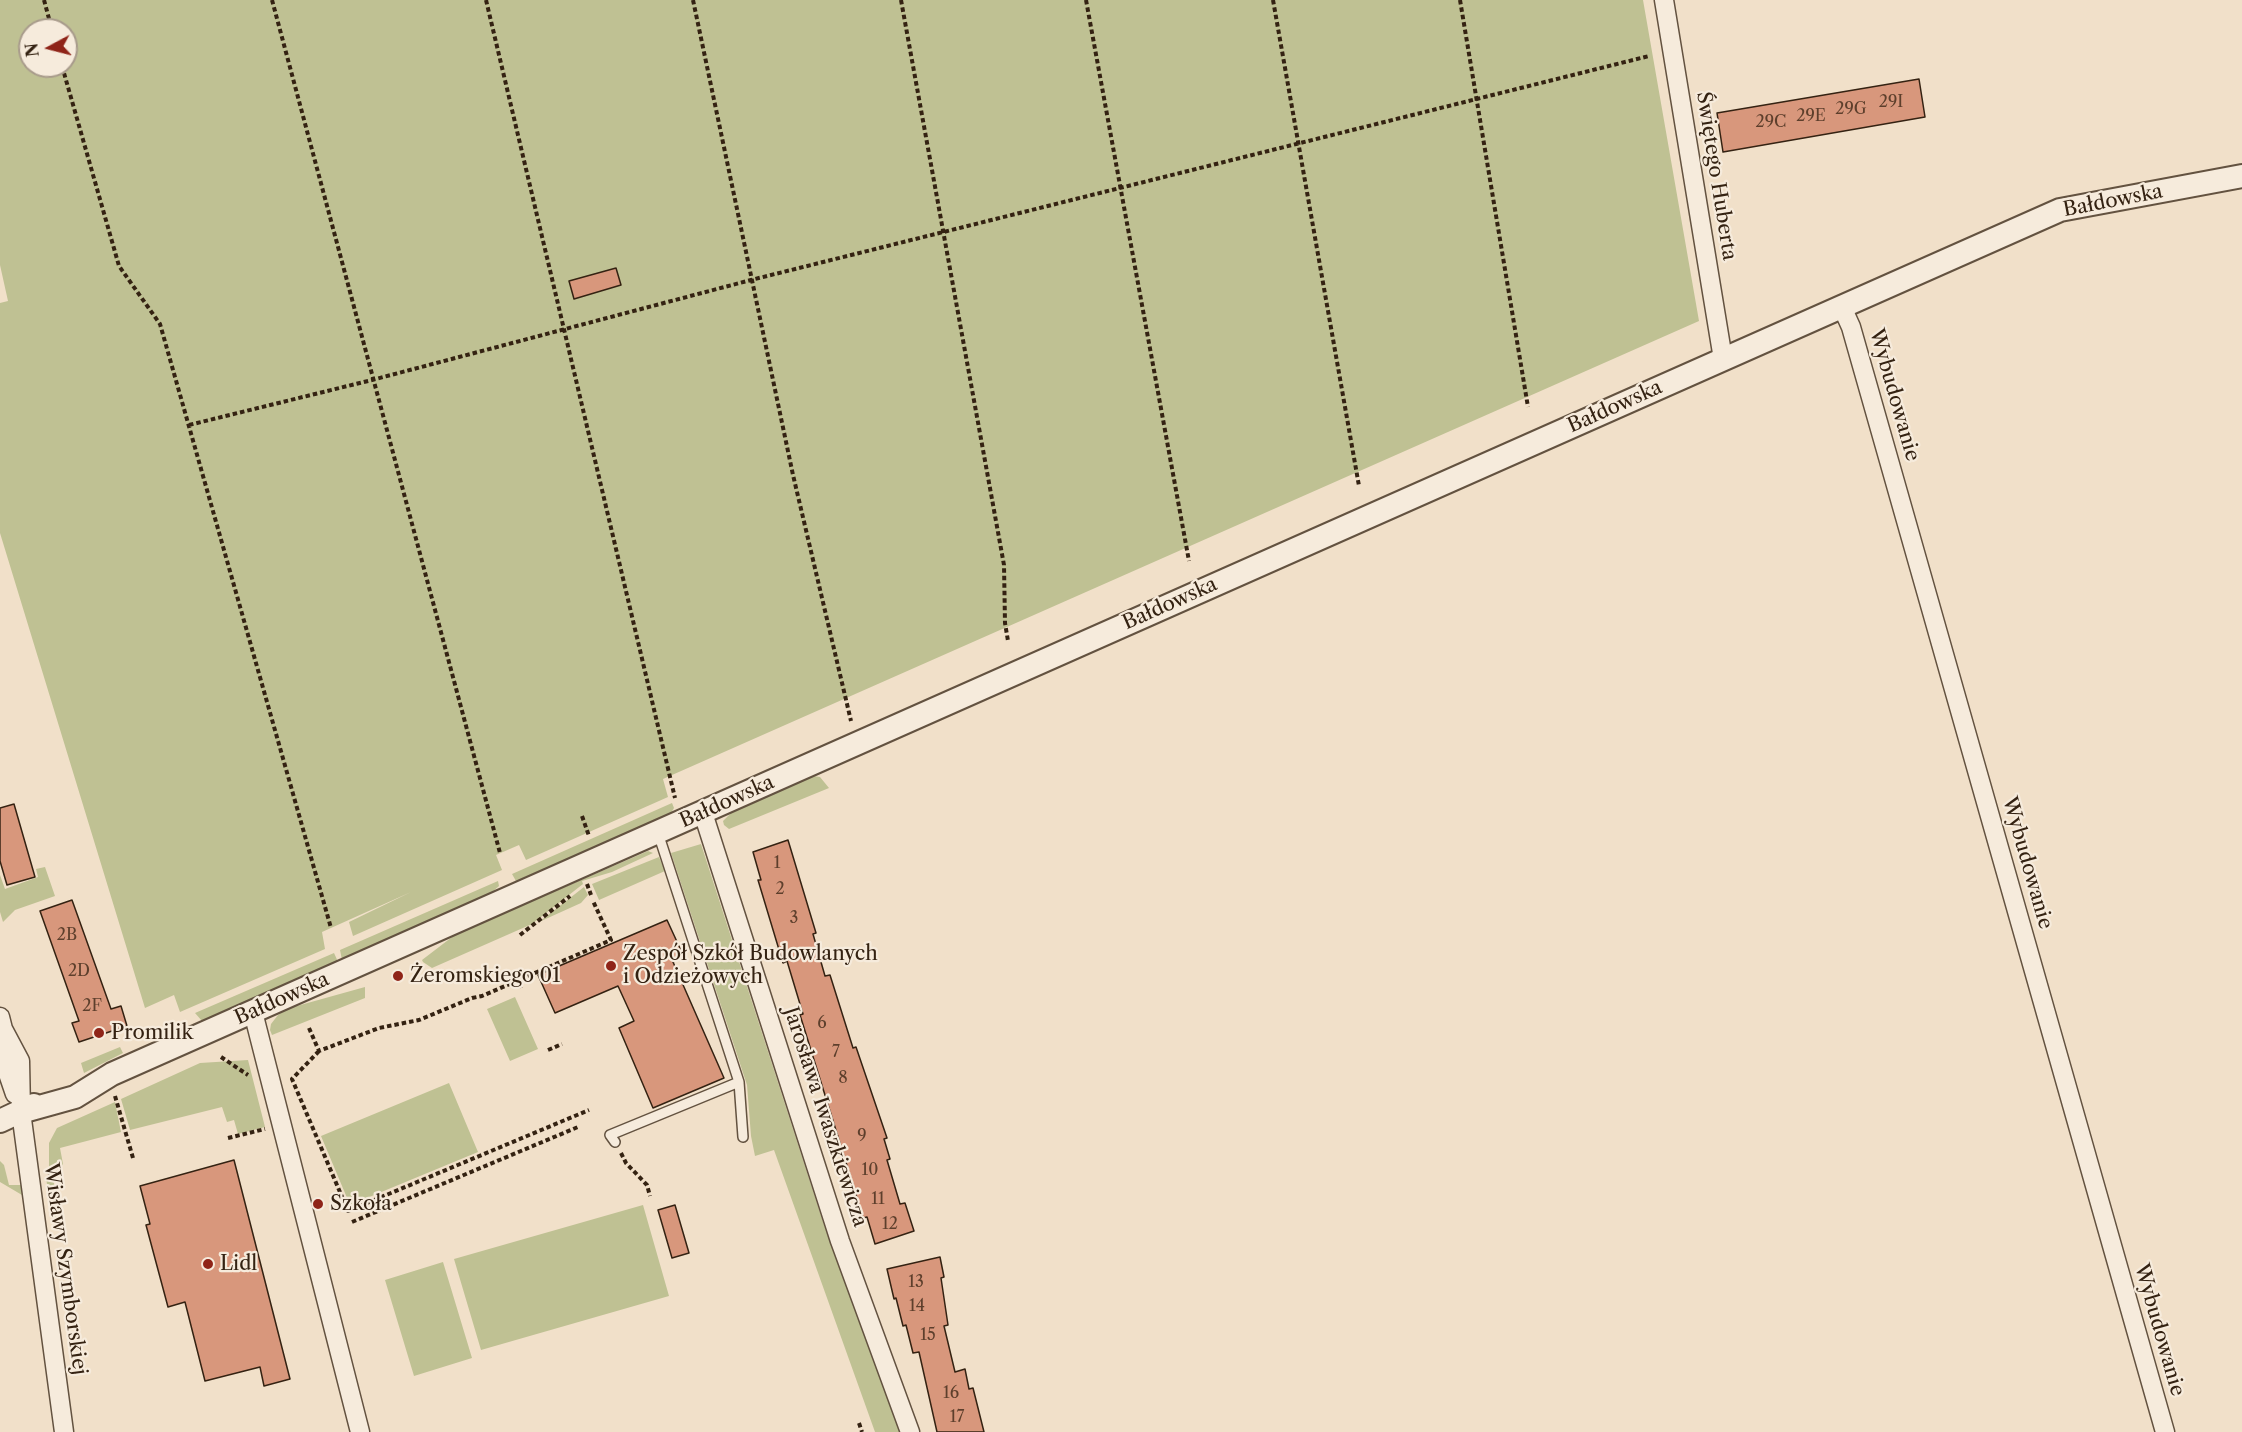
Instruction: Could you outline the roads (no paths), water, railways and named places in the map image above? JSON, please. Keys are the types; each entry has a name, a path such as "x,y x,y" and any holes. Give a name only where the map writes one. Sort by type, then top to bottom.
{"street":[{"name":"Świętego Huberta","path":"1664,0 1723,359"},
{"name":"Bałdowska","path":"0,1121 70,1085 113,1085 253,1012 2060,210 2242,176"},
{"name":"Wybudowanie","path":"1842,307 1858,350 2165,1432"},
{"name":"Jarosława Iwaszkiewicza","path":"703,813 837,1230 910,1432"},
{"path":"253,1012 360,1432"},
{"name":"Wisławy Szymborskiej","path":"2,1023 5,1065 21,1112 64,1432"}],"lane":[{"path":"658,833 739,1082 743,1137"},
{"path":"615,1142 610,1135 739,1082"}],"place":[{"name":"Zespół Szkół Budowlanych i Odzieżowych","path":"611,966"},
{"name":"Żeromskiego 01","path":"398,976"},
{"name":"Promilik","path":"99,1033"},
{"name":"Szkoła","path":"318,1204"},
{"name":"Lidl","path":"208,1264"}]}
